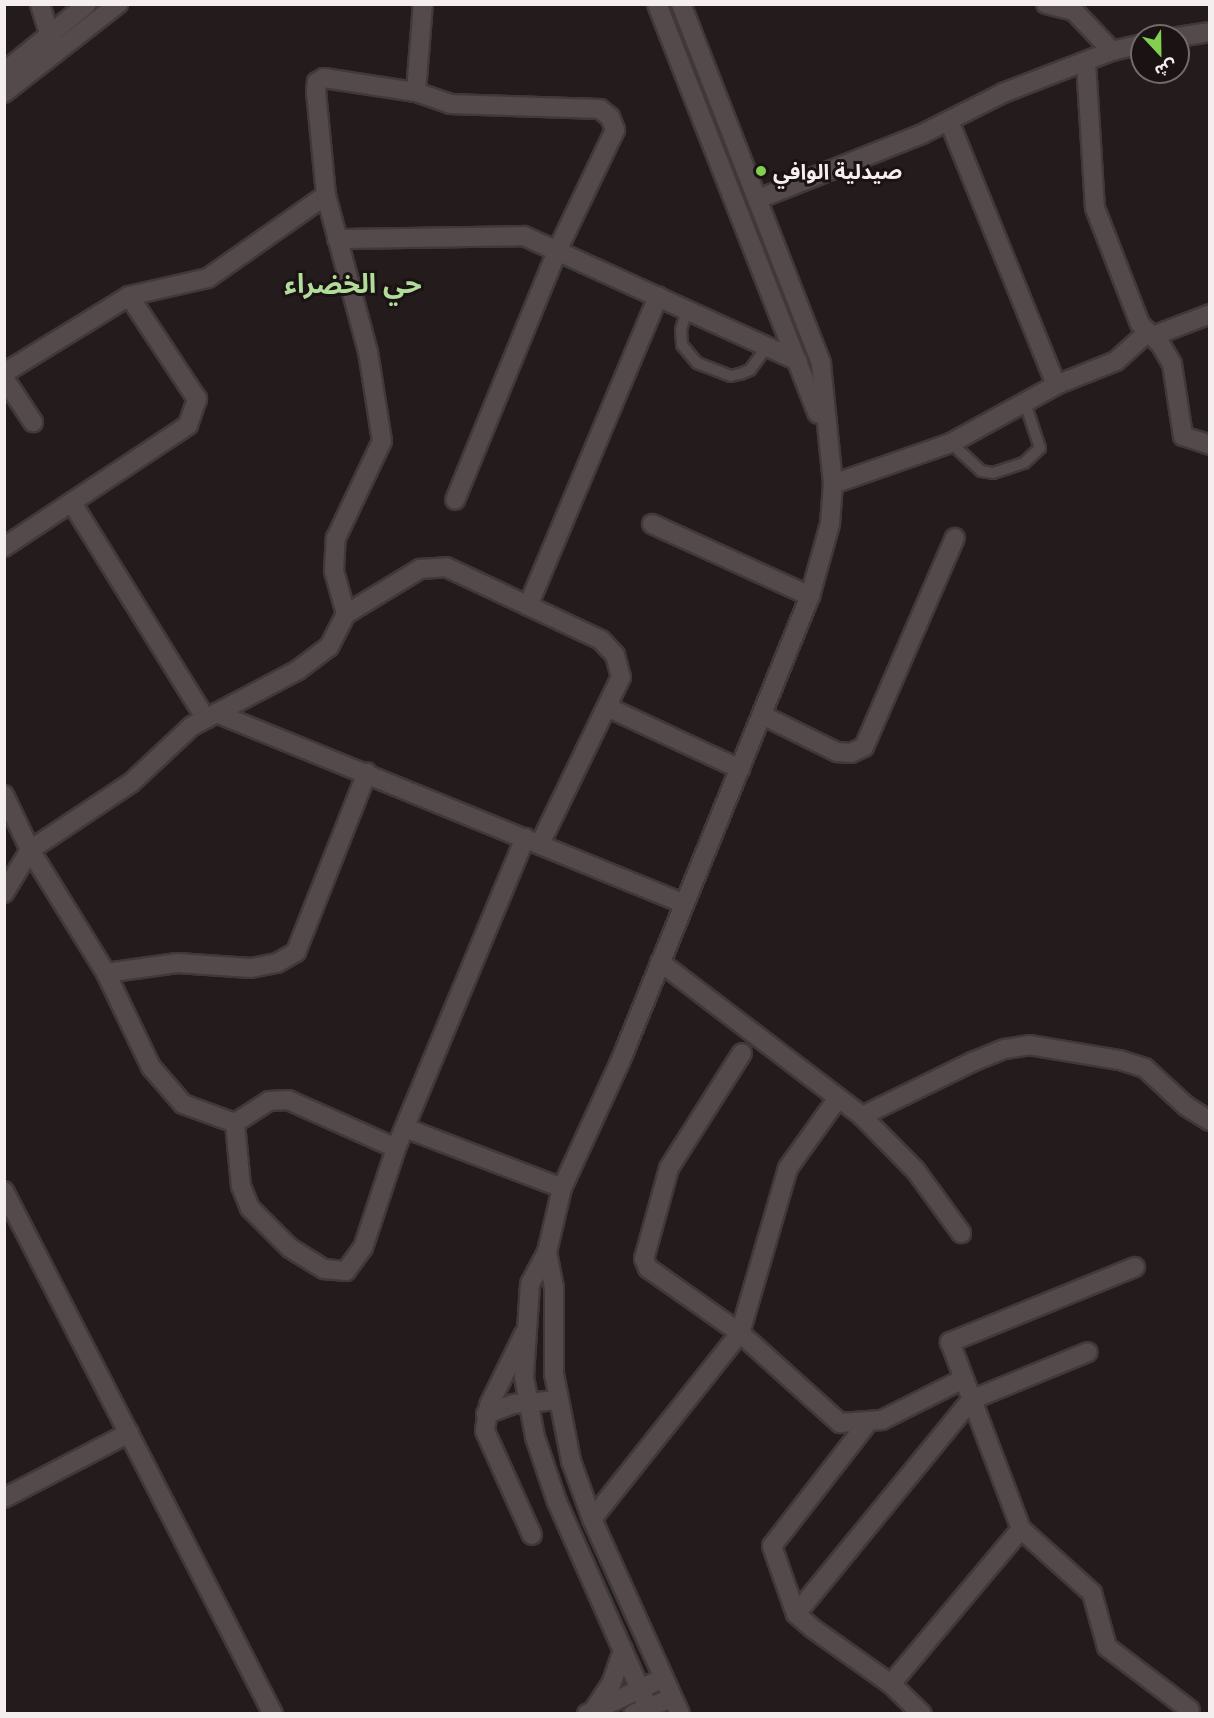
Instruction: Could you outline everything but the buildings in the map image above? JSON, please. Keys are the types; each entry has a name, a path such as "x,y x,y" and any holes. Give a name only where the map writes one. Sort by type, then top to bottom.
{"street":[{"path":"40,4 51,42"},
{"path":"4,93 87,4"},
{"path":"4,72 118,4"},
{"path":"417,92 423,4"},
{"path":"657,4 825,432"},
{"path":"547,1252 554,1287 553,1349 558,1400 571,1461 592,1519 676,1706 644,1711 640,1690 549,1480 524,1377 524,1334 530,1284 547,1252 562,1188 620,1062 810,596 830,524 833,484 825,432 821,363 681,4"},
{"path":"1046,4 1074,11 1113,51"},
{"path":"1190,35 1209,32"},
{"path":"758,199 949,121 1003,93 1113,51 1130,47"},
{"path":"1086,62 1095,208 1140,324 1172,364 1183,436 1209,445"},
{"path":"346,615 334,570 336,538 382,441 368,352 326,195 316,118 317,82 324,78 417,92 450,104 600,109 610,117 615,130 558,249 455,500"},
{"path":"949,121 1056,385"},
{"path":"4,373 129,296 208,278 326,195"},
{"path":"338,239 524,236 558,249 798,361"},
{"path":"4,547 188,425 197,399 129,296"},
{"path":"528,606 658,296"},
{"path":"833,484 951,443 1056,385 1116,361 1150,334 1209,314"},
{"path":"4,378 33,422"},
{"path":"72,502 211,716 367,773 685,904"},
{"path":"652,524 810,596"},
{"path":"762,715 837,752 850,753 864,747 955,537"},
{"path":"4,893 30,850 131,783 211,716 298,670 329,647 346,615 420,569 446,567 601,640 615,655 621,677 607,707 532,841 396,1148 363,1248 346,1271 324,1269 290,1248 250,1208 241,1186 235,1124"},
{"path":"607,707 740,769"},
{"path":"106,973 177,963 251,968 277,963 296,952 367,773"},
{"path":"4,795 30,850 106,973 151,1067 165,1086 183,1104 235,1124"},
{"path":"660,962 862,1116 916,1171 961,1233"},
{"path":"862,1116 972,1062 1005,1049 1029,1045 1120,1060 1145,1068 1186,1106 1209,1121"},
{"path":"742,1053 669,1168 644,1260 648,1268 740,1333 840,1423 882,1420 963,1379"},
{"path":"592,1519 740,1333 788,1168 838,1098"},
{"path":"235,1124 268,1101 288,1100 396,1148"},
{"path":"405,1128 562,1188"},
{"path":"4,1191 273,1713"},
{"path":"1135,1267 950,1342 1021,1529 1092,1593 1107,1647 1189,1712"},
{"path":"524,1334 486,1414 490,1449 532,1535"},
{"path":"796,1614 971,1400 1088,1353"},
{"path":"486,1414 529,1402 558,1400"},
{"path":"869,1421 772,1546 796,1614 891,1684 922,1713"},
{"path":"4,1498 129,1433"},
{"path":"891,1684 1021,1529"},
{"path":"591,1712 612,1682 622,1650"},
{"path":"591,1712 664,1678"}],"lane":[{"path":"687,310 681,330 682,345 697,363 731,376 740,374 750,370 767,347"},
{"path":"951,443 981,471 993,473 1024,463 1040,448 1025,403"}],"place":[{"name":"صيدلية الوافي","path":"761,171"}],"district":[{"name":"حي الخضراء","path":"353,283"}]}
